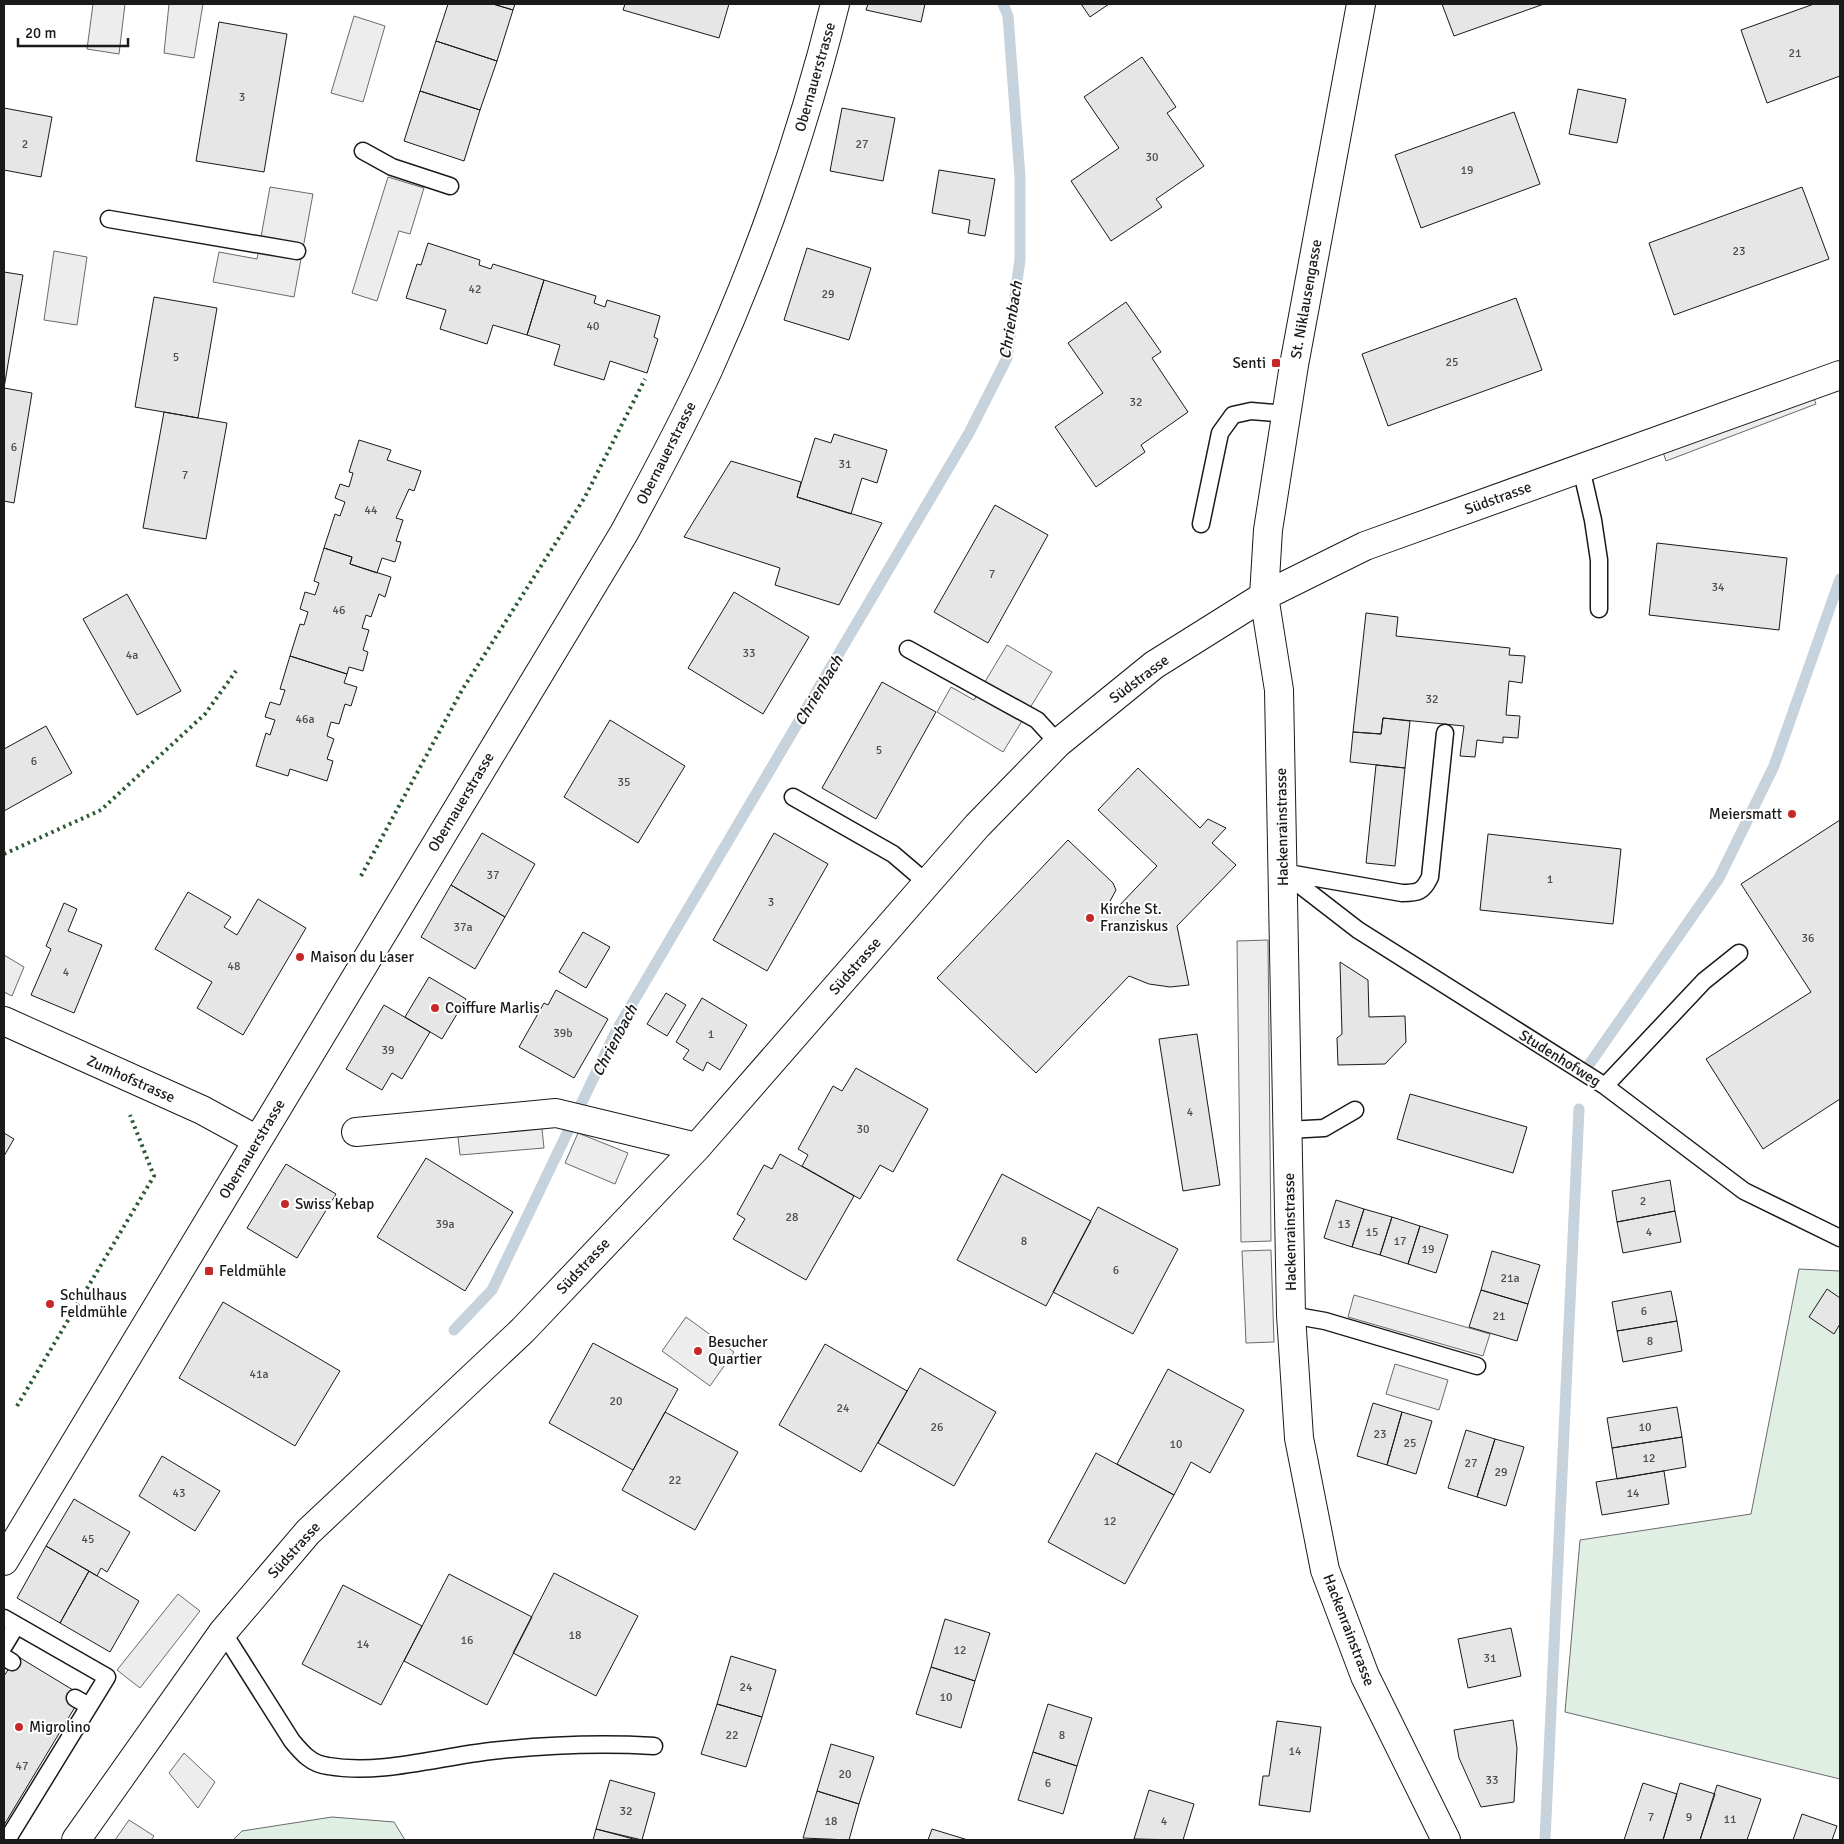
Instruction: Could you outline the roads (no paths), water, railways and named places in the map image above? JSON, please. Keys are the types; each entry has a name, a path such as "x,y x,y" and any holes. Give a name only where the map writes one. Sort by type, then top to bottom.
{"street":[{"name":"Obernauerstrasse","path":"4,1562 624,533 669,450 709,367 763,236 813,88 836,4"},
{"name":"St. Niklausengasse","path":"1264,596 1268,530 1286,414 1361,4"},
{"name":"Südstrasse","path":"76,1840 223,1632 308,1532 523,1330 697,1147 977,826 1058,743 1154,665 1264,596 1364,546 1840,375"},
{"name":"Hackenrainstrasse","path":"1264,596 1280,690 1291,1315 1299,1438 1325,1570 1365,1676 1443,1839"},
{"name":"Zumhofstrasse","path":"4,1021 202,1110 257,1140"},
{"path":"356,1132 556,1113 697,1147"}],"lane":[{"path":"363,151 392,167 450,186"},
{"path":"108,219 297,251"},
{"path":"1201,524 1220,433 1233,415 1251,411 1286,414"},
{"path":"1581,468 1593,520 1599,560 1599,609"},
{"path":"908,649 1037,720 1058,743"},
{"path":"1283,872 1402,893 1417,893 1425,889 1430,877 1445,733"},
{"path":"793,797 893,854 927,883"},
{"name":"Studenhofweg","path":"1283,872 1358,930 1604,1086 1744,1191 1840,1238"},
{"path":"1604,1086 1704,981 1739,953"},
{"path":"1288,1130 1324,1128 1354,1110"},
{"path":"1291,1315 1325,1321 1477,1366"},
{"path":"4,1646 10,1622 107,1677 7,1840"},
{"path":"223,1632 292,1741 304,1756 316,1763 329,1766 372,1768 491,1751 584,1744 654,1746"},
{"path":"74,1698 89,1706"}],"waterway":[{"name":"Chrienbach","path":"454,1330 492,1290 616,1031 969,433 1007,358 1020,259 1020,177 1008,16 1003,4"},
{"path":"1586,1069 1719,878 1774,766 1840,579"},
{"path":"1545,1840 1579,1109"}],"place":[{"name":"Senti","path":"1276,363"},
{"name":"Meiersmatt","path":"1792,814"},
{"name":"Kirche St. Franziskus","path":"1090,918"},
{"name":"Maison du Laser","path":"300,957"},
{"name":"Coiffure Marlis","path":"435,1008"},
{"name":"Swiss Kebap","path":"285,1204"},
{"name":"Feldmühle","path":"209,1271"},
{"name":"Schulhaus Feldmühle","path":"50,1304"},
{"name":"Besucher Quartier","path":"698,1351"},
{"name":"Migrolino","path":"19,1727"}]}
